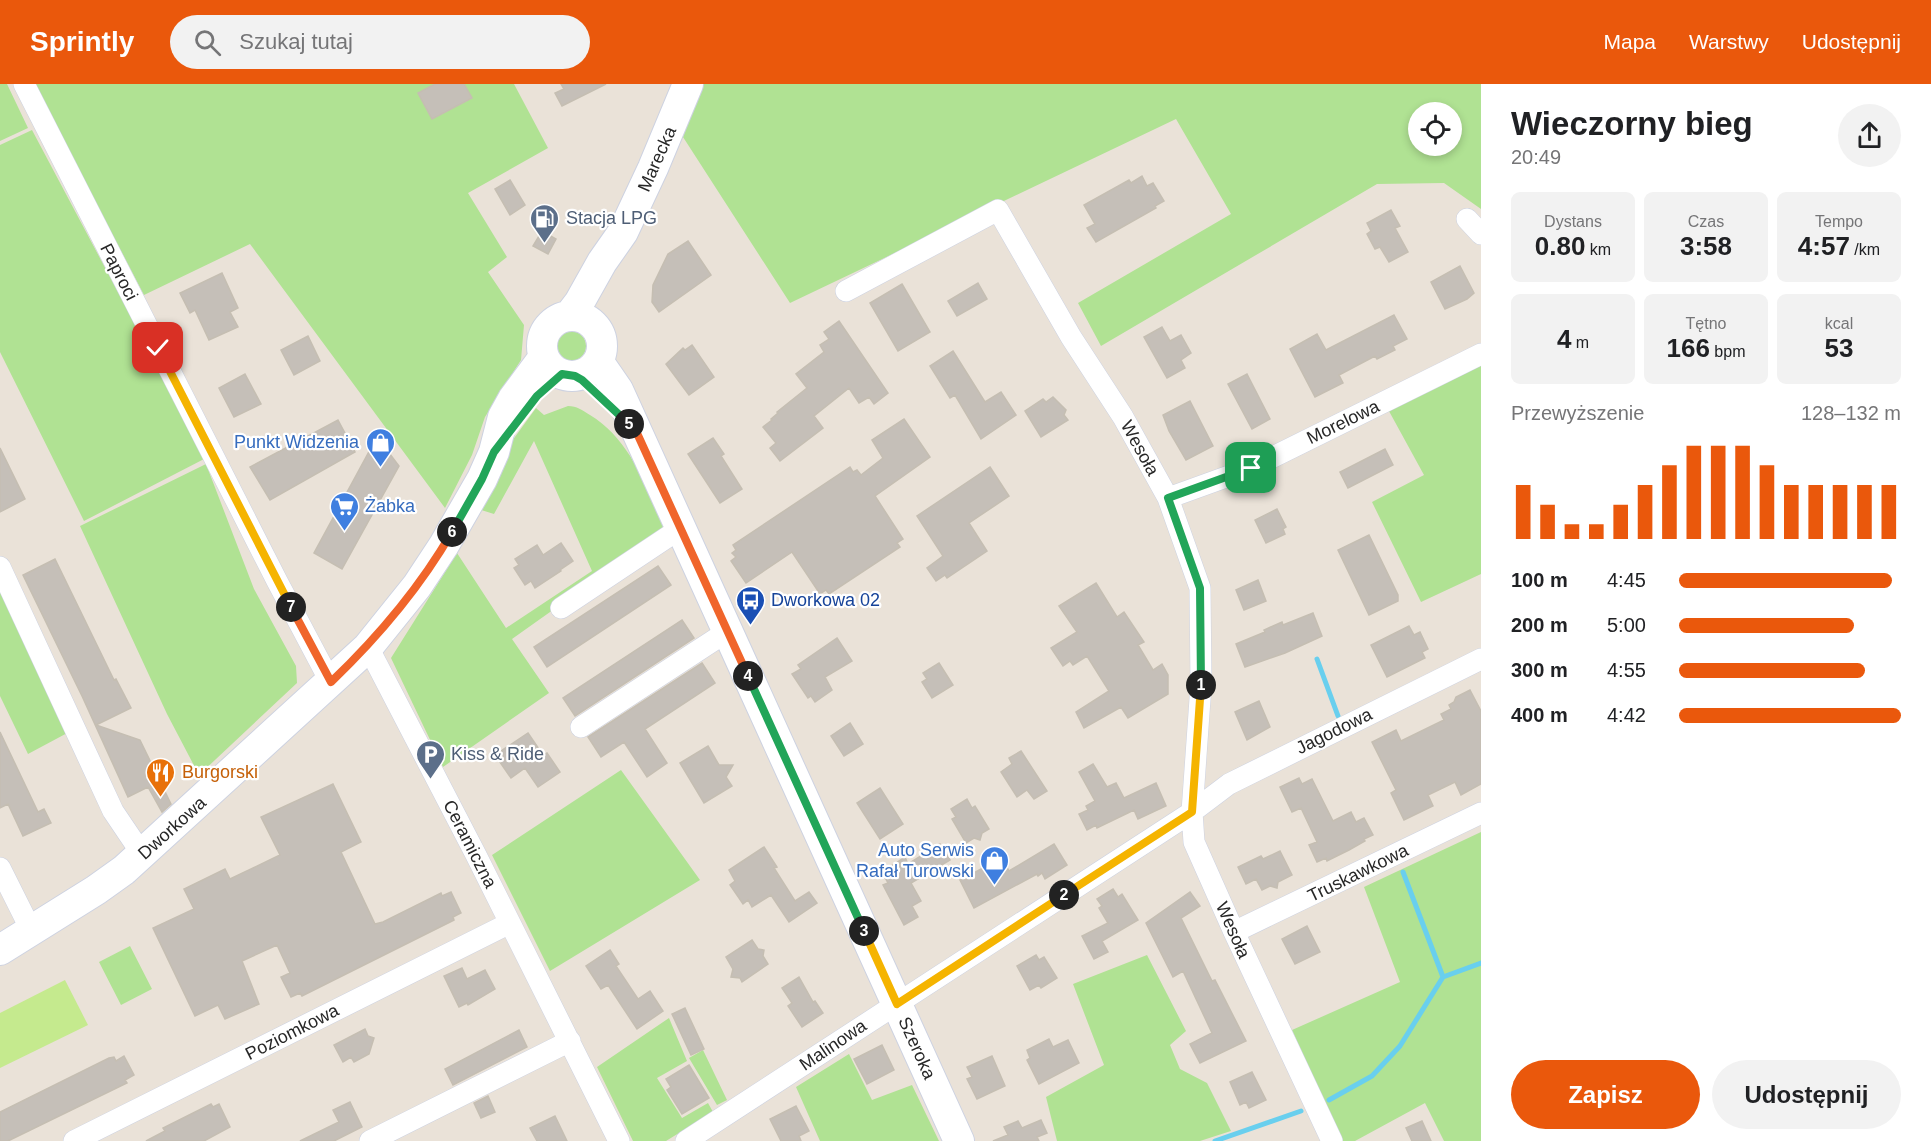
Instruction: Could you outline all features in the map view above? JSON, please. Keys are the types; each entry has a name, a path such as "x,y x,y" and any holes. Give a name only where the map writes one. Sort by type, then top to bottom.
{"street":[{"name":"Paproci","path":"24,84 314,653 331,682"},
{"name":"Marecka","path":"569,316 623,232 688,84"},
{"name":"Wesoła","path":"846,291 998,210 1071,337 1123,417 1168,498 1200,588 1201,686 1192,812 1194,842 1332,1141"},
{"name":"Marecka","path":"596,327 617,262 623,232"},
{"path":"569,316 584,318 596,327 600,334 602,347 570,367 543,339 547,330 560,318 569,316"},
{"name":"Morelowa","path":"1168,498 1251,468 1481,354"},
{"name":"Dworkowa","path":"0,950 105,885 142,854 368,647 417,586 440,552 482,479 494,452 503,417 513,399 570,367"},
{"name":"Szeroka","path":"570,367 618,390 959,1141"},
{"path":"561,608 681,528"},
{"path":"0,567 113,811 142,854"},
{"path":"581,727 728,631"},
{"name":"Ceramiczna","path":"368,647 620,1141"},
{"name":"Jagodowa","path":"1192,812 1229,783 1481,659"},
{"name":"Malinowa","path":"686,1141 1192,812"},
{"name":"Truskawkowa","path":"1234,932 1481,813"},
{"path":"0,868 32,932"},
{"name":"Poziomkowa","path":"74,1141 510,923"},
{"path":"370,1141 570,1041"}],"green space":[{"path":"0,84 7,84 28,128 0,141"},
{"path":"34,84 514,84 548,148 468,193 507,257 488,272 524,325 521,360 485,417 472,455 445,508 250,244 144,295"},
{"path":"698,84 1481,84 1481,209 1444,183 1377,184 1101,346 1078,303 1231,214 1176,119 790,303 683,137"},
{"path":"32,130 206,458 84,521 0,352 0,145"},
{"path":"571,331 581,336 586,346 581,356 571,361 561,356 556,346 561,336"},
{"path":"1481,351 1481,574 1421,602 1372,502 1424,475 1384,402"},
{"path":"568,406 590,415 616,437 636,466 667,529 512,639 549,693 443,767 391,658 457,553 506,628 592,571 534,441 494,514 478,509 512,441 536,408 544,415"},
{"path":"206,464 254,589 296,666 297,683 199,775 167,714 80,526"},
{"path":"0,575 71,731 28,754 0,696"},
{"path":"621,770 700,880 550,971 492,855"},
{"path":"1481,832 1481,1141 1444,1141 1425,1103 1355,1141 1342,1141 1292,1030 1400,982 1364,887"},
{"path":"130,946 152,989 121,1005 99,962"},
{"path":"1147,955 1186,1031 1170,1045 1180,1069 1207,1083 1231,1131 1200,1141 1057,1141 1046,1097 1104,1065 1073,984"},
{"path":"65,980 88,1025 0,1068 0,1013"},
{"path":"669,1018 687,1061 657,1078 682,1118 708,1103 713,1112 666,1141 633,1141 597,1067"},
{"path":"703,1050 727,1100 717,1105 689,1058"},
{"path":"849,1054 872,1100 912,1085 939,1141 820,1141 796,1087"}],"building":[{"path":"435,84 464,84 472,98 432,119 418,93"},
{"path":"561,84 606,84 562,106 555,93 564,89"},
{"path":"1142,176 1147,186 1153,183 1164,201 1155,206 1156,208 1096,242 1087,228 1095,224 1084,205 1129,180 1131,183"},
{"path":"510,180 525,205 510,215 495,189"},
{"path":"1391,210 1400,226 1395,228 1408,252 1389,262 1380,247 1375,249 1367,234 1371,231 1367,223"},
{"path":"542,231 556,239 548,254 533,246"},
{"path":"688,241 711,275 659,312 652,302 653,285 668,254"},
{"path":"1460,266 1474,293 1467,299 1445,309 1431,282"},
{"path":"222,273 238,308 230,312 238,327 209,340 195,310 190,313 180,293"},
{"path":"978,283 987,299 957,316 948,301"},
{"path":"902,284 930,332 898,351 870,303"},
{"path":"1394,315 1407,339 1393,346 1395,350 1377,359 1375,356 1339,375 1343,383 1315,397 1290,349 1317,334 1326,350"},
{"path":"839,321 888,393 874,404 869,397 859,403 849,388 814,416 823,428 780,461 770,448 776,443 763,427 772,420 777,412 807,388 796,374 824,352 820,345 829,339 824,332"},
{"path":"1162,327 1170,341 1181,335 1191,353 1181,360 1185,368 1167,378 1144,337"},
{"path":"308,336 320,361 294,375 281,350"},
{"path":"692,345 714,377 689,395 666,364 683,348 685,350"},
{"path":"953,351 985,402 1001,392 1016,415 981,439 955,395 950,398 930,366"},
{"path":"245,374 261,404 234,417 219,388"},
{"path":"1247,374 1270,419 1252,429 1228,384"},
{"path":"1053,397 1066,410 1064,415 1068,420 1041,437 1025,411 1043,399 1046,402"},
{"path":"1190,401 1213,446 1186,460 1169,431 1163,415"},
{"path":"904,419 930,457 875,496 903,539 897,543 900,547 829,594 826,590 820,594 792,552 746,583 731,561 736,557 732,553 736,550 733,545 850,467 853,472 857,470 861,475 883,458 872,440"},
{"path":"338,420 355,452 270,500 250,467"},
{"path":"377,437 399,466 342,569 314,553"},
{"path":"713,438 724,454 721,456 742,489 720,503 688,454"},
{"path":"0,448 25,499 0,512"},
{"path":"1385,449 1393,465 1348,488 1340,472"},
{"path":"990,467 1009,496 969,523 987,551 947,578 945,575 936,581 927,568 943,556 917,516"},
{"path":"1277,509 1286,527 1283,529 1285,534 1266,543 1255,520"},
{"path":"1369,535 1398,595 1398,601 1369,615 1338,550"},
{"path":"561,543 573,561 535,588 531,581 525,585 514,568 519,565 515,559 537,545 543,555"},
{"path":"55,559 114,680 116,679 131,708 96,725 140,740 171,804 162,812 148,787 128,797 23,575"},
{"path":"658,566 671,585 547,667 534,647"},
{"path":"1258,580 1266,601 1244,610 1236,590"},
{"path":"1096,583 1117,617 1124,612 1144,642 1138,645 1153,670 1162,664 1168,675 1168,694 1128,718 1121,707 1084,728 1076,712 1109,691 1087,656 1073,665 1070,661 1063,666 1051,648 1077,632 1059,606"},
{"path":"1313,613 1322,636 1285,653 1245,667 1236,644 1282,622 1283,625"},
{"path":"682,620 694,638 575,716 563,698"},
{"path":"1409,626 1414,635 1420,632 1428,649 1422,652 1425,658 1387,677 1371,645"},
{"path":"837,638 852,661 825,677 832,690 815,702 811,696 808,698 792,674 801,669 798,665"},
{"path":"702,663 715,683 645,729 667,763 647,777 624,742 601,757 588,737"},
{"path":"939,663 953,685 932,698 922,682 927,679 923,673"},
{"path":"1470,690 1481,711 1481,784 1461,795 1455,782 1428,795 1433,806 1404,820 1391,793 1396,790 1372,742 1396,730 1401,741 1444,720 1441,714 1451,709 1449,705 1456,697"},
{"path":"1259,701 1270,727 1247,740 1235,712"},
{"path":"850,723 863,744 844,756 831,736"},
{"path":"0,732 38,812 44,809 51,823 23,836 8,804 0,808"},
{"path":"528,733 543,755 547,753 560,772 538,787 525,768 511,778 495,755"},
{"path":"708,746 719,765 733,765 726,777 732,786 704,803 680,763"},
{"path":"1021,751 1047,791 1034,799 1027,790 1017,797 1001,772 1012,764 1009,758"},
{"path":"1093,764 1107,787 1116,783 1124,798 1156,783 1166,806 1138,819 1134,810 1097,828 1096,825 1087,830 1079,814 1088,810 1086,806 1095,801 1079,772"},
{"path":"1299,778 1302,784 1312,779 1333,821 1351,812 1356,822 1364,818 1373,835 1327,861 1326,858 1317,862 1309,845 1317,842 1301,808 1292,812 1280,787"},
{"path":"333,784 361,842 341,852 375,924 441,893 442,896 451,892 461,913 453,917 454,920 302,996 300,993 291,997 281,977 290,973 277,945 242,961 259,1004 225,1019 218,1005 195,1016 153,928 194,909 184,889 225,869 230,879 280,855 261,817"},
{"path":"880,788 903,824 880,839 857,803"},
{"path":"967,799 972,808 975,806 989,829 982,833 980,840 974,838 966,843 952,819 956,817 951,809"},
{"path":"940,844 950,860 911,883 921,901 912,906 918,917 904,925 883,885 888,883 882,872 905,857 908,864"},
{"path":"1054,844 1067,865 1045,879 1042,873 1038,876 1037,874 974,908 960,880 1002,858 1009,871"},
{"path":"764,847 795,901 809,892 817,903 789,922 771,895 752,907 748,900 743,904 730,885 735,881 729,870"},
{"path":"1280,851 1292,875 1278,882 1277,888 1270,886 1262,890 1256,879 1246,884 1238,867 1261,856 1263,859"},
{"path":"1113,889 1118,897 1122,894 1138,920 1102,941 1108,952 1094,959 1082,936 1108,923 1099,908 1102,906 1097,899"},
{"path":"1190,892 1200,906 1181,918 1212,981 1215,980 1246,1041 1200,1063 1190,1044 1212,1033 1183,971 1173,977 1146,923"},
{"path":"1307,926 1320,952 1295,964 1282,939"},
{"path":"752,940 758,949 764,950 763,956 768,964 742,982 740,978 731,977 733,969 726,957"},
{"path":"610,950 619,964 616,966 638,999 650,991 663,1011 637,1029 608,985 601,989 586,966"},
{"path":"1036,955 1039,960 1044,957 1057,978 1041,988 1039,985 1030,990 1017,966"},
{"path":"462,968 467,979 485,970 495,989 468,1005 467,1003 459,1007 444,976"},
{"path":"799,977 813,1002 815,1001 823,1013 802,1027 788,1006 792,1003 782,988"},
{"path":"685,1008 704,1049 691,1055 672,1014"},
{"path":"365,1029 368,1036 374,1038 369,1054 354,1062 351,1057 343,1062 334,1045"},
{"path":"519,1030 527,1047 453,1085 445,1069"},
{"path":"1049,1039 1053,1047 1068,1040 1079,1063 1039,1084 1027,1060 1030,1058 1027,1050"},
{"path":"882,1045 894,1070 867,1084 854,1059"},
{"path":"124,1056 134,1075 125,1080 127,1083 8,1141 0,1141 0,1112 109,1058 114,1057 116,1061"},
{"path":"992,1056 1005,1086 977,1099 967,1079 972,1077 967,1067"},
{"path":"689,1065 709,1098 682,1114 667,1090 671,1087 666,1079"},
{"path":"1252,1072 1266,1100 1249,1108 1246,1102 1240,1105 1230,1082"},
{"path":"488,1096 495,1112 481,1118 474,1103"},
{"path":"350,1102 362,1127 334,1141 300,1141 339,1122 333,1110"},
{"path":"211,1104 213,1107 219,1104 230,1127 204,1141 146,1141 165,1131 163,1128"},
{"path":"796,1106 809,1131 799,1136 801,1141 781,1141 770,1119"},
{"path":"555,1116 567,1141 537,1141 530,1128"},
{"path":"1041,1120 1047,1133 1037,1137 1039,1141 993,1141 1008,1135 1004,1127 1018,1121 1022,1128"},
{"path":"1422,1121 1431,1141 1412,1141 1406,1128"}],"waterway":[{"path":"1317,659 1338,716"},
{"path":"1403,872 1443,977"},
{"path":"1329,1100 1372,1076 1400,1046 1443,977 1481,963"},
{"path":"1215,1141 1301,1111"}],"place":[{"name":"Stacja LPG","path":"545,244"},
{"name":"Punkt Widzenia","path":"380,468"},
{"name":"Żabka","path":"344,532"},
{"name":"Dworkowa 02","path":"750,626"},
{"name":"Kiss & Ride","path":"430,780"},
{"name":"Burgorski","path":"161,798"},
{"name":"Auto Serwis Rafał Turowski","path":"995,886"}],"route":[{"path":"158,348 331,682 368,647 417,586 465,509 494,452 537,396 562,374 575,376 582,380 636,431 897,1004 1192,812 1201,686 1200,588 1168,498 1251,468"}]}
